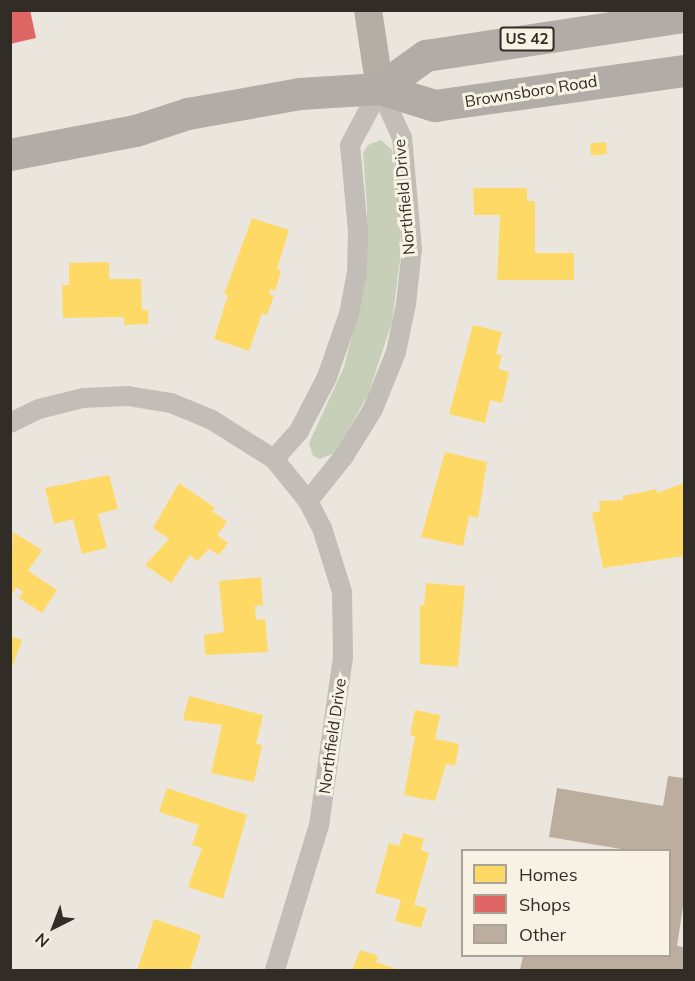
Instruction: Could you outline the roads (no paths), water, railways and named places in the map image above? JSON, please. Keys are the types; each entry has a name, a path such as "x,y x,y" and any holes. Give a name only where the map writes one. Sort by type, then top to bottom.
{"main road":[{"name":"US 42","path":"380,88 426,56 684,17"},
{"name":"Brownsboro Road","path":"380,88 435,106 684,71"},
{"path":"10,155 136,131 188,114 300,94 380,88"}],"street":[{"path":"274,459 299,431 327,377 349,314 357,272 358,231 350,144 380,88 368,10"},
{"name":"Northfield Drive","path":"308,501 344,456 373,409 396,352 406,304 412,249 402,138 380,88"},
{"name":"Northfield Drive","path":"10,423 39,410 83,398 150,398 212,420 274,459 308,501 335,563 342,592 343,657 319,825 275,970"}]}
